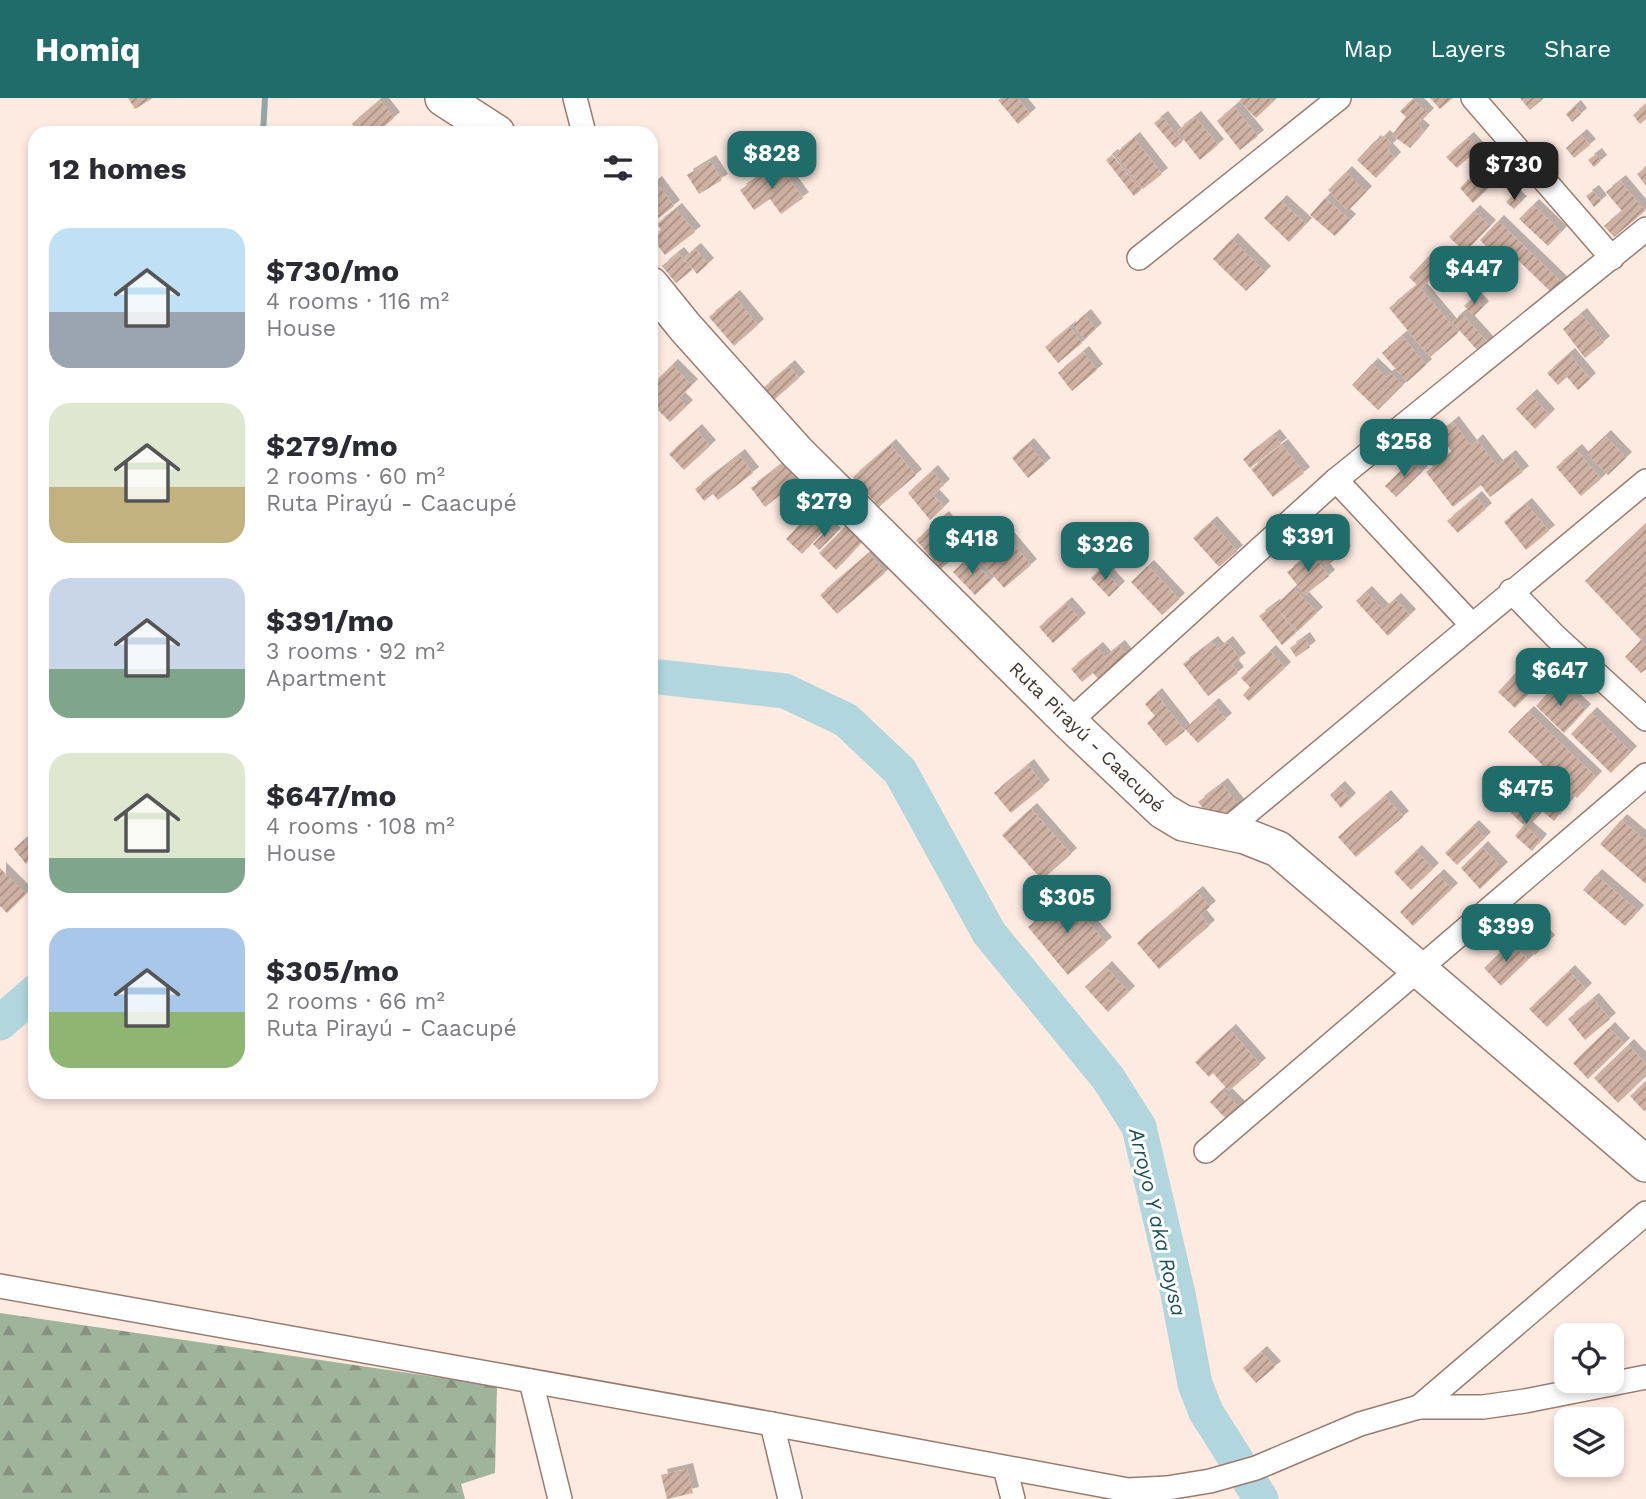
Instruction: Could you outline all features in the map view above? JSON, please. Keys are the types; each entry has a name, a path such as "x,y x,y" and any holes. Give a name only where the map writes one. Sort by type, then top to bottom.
{"main road":[{"path":"443,98 486,126"},
{"name":"Ruta Pirayú - Caacupé","path":"658,294 797,452 1069,722 1163,811 1183,823 1245,836 1278,849 1646,1164"}],"street":[{"path":"575,98 582,126"},
{"path":"1139,258 1339,98"},
{"path":"1473,98 1612,258"},
{"path":"1069,722 1336,480 1646,229"},
{"path":"1336,480 1471,624"},
{"path":"1224,832 1646,481"},
{"path":"1511,591 1555,636 1646,719"},
{"path":"1206,1151 1646,775"},
{"path":"1419,1407 1646,1213"},
{"path":"0,1303 10,1287 1128,1490 1167,1488 1210,1481 1256,1468 1360,1424 1419,1407 1483,1407 1646,1377"},
{"path":"531,1381 560,1499"},
{"path":"772,1424 790,1499"},
{"path":"1005,1468 1013,1499"}],"green space":[{"path":"0,1313 497,1386 495,1473 461,1484 465,1499 0,1499"}],"building":[{"path":"128,98 153,98 135,109"},
{"path":"1017,98 1030,114 1018,124 998,100"},
{"path":"1242,98 1269,98 1273,102 1256,118 1239,101"},
{"path":"1430,98 1453,98 1440,109"},
{"path":"1520,98 1544,98 1530,110"},
{"path":"1413,99 1428,114 1417,125 1424,131 1410,148 1392,135 1406,117 1400,111"},
{"path":"380,100 394,118 385,126 352,124"},
{"path":"1646,104 1646,119 1640,124 1633,115"},
{"path":"1575,106 1581,114 1572,122 1566,114"},
{"path":"1234,107 1258,136 1240,150 1217,121"},
{"path":"1162,117 1182,142 1175,148 1154,123"},
{"path":"1195,117 1218,145 1200,160 1177,131"},
{"path":"1581,135 1590,145 1574,158 1566,148"},
{"path":"1384,136 1392,144 1387,149 1395,158 1376,178 1357,160 1375,141 1377,143"},
{"path":"1134,138 1162,174 1143,189 1115,154"},
{"path":"1468,138 1478,149 1457,168 1446,157"},
{"path":"1596,154 1601,161 1594,167 1588,160"},
{"path":"1112,155 1141,190 1134,196 1106,160"},
{"path":"710,161 722,180 699,194 687,175"},
{"path":"778,164 803,198 781,214 770,199 754,210 740,190"},
{"path":"1646,167 1646,186 1637,174"},
{"path":"1477,171 1491,186 1473,203 1460,188"},
{"path":"1346,172 1366,192 1348,211 1328,190"},
{"path":"1620,181 1645,211 1614,237 1604,226 1622,211 1606,192"},
{"path":"658,185 674,206 658,219"},
{"path":"1593,191 1601,201 1594,207 1586,196"},
{"path":"1513,195 1521,202 1514,209 1506,202"},
{"path":"1325,198 1350,220 1335,236 1310,215"},
{"path":"1281,201 1306,224 1289,242 1264,218"},
{"path":"1533,205 1561,232 1548,246 1519,219"},
{"path":"676,209 695,232 665,255 658,246 658,234 662,231 658,223"},
{"path":"1474,211 1490,226 1465,252 1449,237"},
{"path":"1498,221 1562,283 1552,293 1519,261 1510,270 1480,240"},
{"path":"1232,239 1265,272 1246,291 1213,259"},
{"path":"695,249 708,264 697,274 684,258"},
{"path":"678,253 692,270 676,283 662,266"},
{"path":"1452,254 1458,260 1449,270 1443,264"},
{"path":"1430,255 1442,266 1421,289 1458,333 1430,357 1389,308 1417,285 1409,277"},
{"path":"734,296 758,325 734,346 709,317"},
{"path":"1474,297 1483,307 1474,316 1464,306"},
{"path":"1462,314 1488,343 1478,351 1452,322"},
{"path":"1581,314 1604,342 1585,358 1563,329"},
{"path":"1085,315 1096,329 1085,339 1073,325"},
{"path":"1070,327 1082,343 1058,363 1045,347"},
{"path":"1402,336 1426,365 1407,382 1382,353"},
{"path":"1083,352 1097,370 1072,391 1058,373"},
{"path":"1569,354 1590,379 1578,390 1567,377 1558,385 1547,373"},
{"path":"1372,364 1386,377 1391,373 1403,385 1378,410 1352,385"},
{"path":"672,365 692,385 679,398 687,406 670,422 658,410 658,379"},
{"path":"789,366 799,378 774,400 763,388"},
{"path":"1531,395 1549,415 1535,429 1516,409"},
{"path":"1453,422 1471,446 1477,440 1497,466 1510,456 1523,472 1490,497 1481,485 1453,507 1426,472 1452,452 1438,434"},
{"path":"696,430 710,446 684,470 669,454"},
{"path":"1274,435 1281,444 1250,468 1243,459"},
{"path":"1605,436 1626,458 1608,475 1587,453"},
{"path":"1028,444 1045,464 1028,478 1012,458"},
{"path":"890,445 916,475 879,507 853,477"},
{"path":"1282,445 1304,473 1273,497 1251,469"},
{"path":"1576,450 1601,479 1581,496 1556,467"},
{"path":"739,455 753,473 718,500 713,494 704,501 695,489"},
{"path":"1411,461 1422,472 1396,497 1385,486"},
{"path":"783,463 798,481 765,507 751,488"},
{"path":"932,471 944,485 933,495 944,507 930,520 908,493"},
{"path":"1476,497 1486,509 1458,533 1447,521"},
{"path":"1526,504 1549,531 1526,550 1504,522"},
{"path":"812,511 828,526 802,554 786,539"},
{"path":"943,517 967,546 941,569 916,540"},
{"path":"1211,522 1237,551 1219,567 1193,538"},
{"path":"1646,523 1646,636 1641,640 1585,581"},
{"path":"997,525 1031,565 1004,588 970,548"},
{"path":"846,526 862,542 836,570 819,553"},
{"path":"829,528 835,534 819,550 813,544"},
{"path":"1331,533 1345,552 1326,566 1312,547"},
{"path":"1121,546 1130,556 1111,572 1102,562"},
{"path":"869,553 885,573 837,614 820,595"},
{"path":"1312,553 1329,576 1305,595 1287,572"},
{"path":"969,557 991,580 975,595 953,572"},
{"path":"1148,566 1179,599 1162,615 1131,582"},
{"path":"1101,568 1119,587 1109,597 1091,578"},
{"path":"1294,588 1317,613 1298,631 1275,606"},
{"path":"1366,592 1383,610 1395,599 1410,615 1388,636 1356,601"},
{"path":"1066,603 1080,619 1053,643 1039,627"},
{"path":"1274,605 1296,633 1282,645 1259,616"},
{"path":"1304,638 1310,647 1296,657 1290,648"},
{"path":"1641,640 1646,645 1646,669 1641,673 1625,657"},
{"path":"1212,642 1218,649 1227,642 1240,659 1232,665 1238,673 1208,696 1183,664"},
{"path":"1119,646 1129,659 1101,682 1093,673 1082,682 1071,669 1097,648 1105,657"},
{"path":"1270,651 1285,668 1249,701 1243,695 1250,687 1241,678"},
{"path":"1525,663 1542,680 1515,708 1498,692"},
{"path":"1557,683 1585,710 1564,733 1536,706"},
{"path":"1156,694 1185,731 1166,746 1147,723 1155,716 1145,704"},
{"path":"1213,704 1226,719 1198,743 1185,729"},
{"path":"1528,712 1596,777 1577,798 1508,732"},
{"path":"1591,713 1631,752 1611,773 1571,734"},
{"path":"1028,765 1044,786 1011,813 994,793"},
{"path":"1536,771 1570,801 1554,821 1519,791"},
{"path":"1222,784 1239,806 1216,824 1198,802"},
{"path":"1339,787 1350,799 1341,808 1330,795"},
{"path":"1385,796 1403,817 1356,857 1338,837"},
{"path":"1521,801 1538,816 1527,828 1541,840 1532,851 1515,836 1524,825 1511,813"},
{"path":"1031,809 1071,854 1042,880 1002,835"},
{"path":"1621,820 1646,841 1646,884 1600,844"},
{"path":"1473,826 1485,838 1457,865 1445,853"},
{"path":"24,840 28,845 26,864 14,849"},
{"path":"1482,847 1502,868 1480,889 1461,868"},
{"path":"1416,851 1433,869 1411,890 1394,872"},
{"path":"0,868 26,894 7,913 0,906"},
{"path":"1438,875 1452,889 1413,926 1400,912"},
{"path":"1596,875 1638,911 1625,926 1583,890"},
{"path":"1197,892 1210,907 1200,915 1209,926 1159,969 1137,943"},
{"path":"1065,895 1106,943 1068,975 1028,927"},
{"path":"1540,931 1549,941 1535,955 1525,945"},
{"path":"1511,942 1528,960 1501,986 1484,968"},
{"path":"1106,967 1129,992 1108,1012 1085,987"},
{"path":"1569,971 1586,989 1547,1027 1529,1009"},
{"path":"1593,999 1610,1019 1585,1040 1568,1019"},
{"path":"1609,1028 1624,1044 1588,1079 1573,1063"},
{"path":"1230,1030 1260,1064 1229,1091 1213,1073 1209,1077 1195,1062"},
{"path":"1628,1045 1646,1064 1646,1076 1618,1103 1594,1078"},
{"path":"1646,1081 1646,1109 1644,1111 1630,1096"},
{"path":"1222,1090 1243,1111 1230,1123 1210,1102"},
{"path":"1261,1352 1275,1367 1256,1383 1243,1368"},
{"path":"687,1469 693,1493 667,1499 661,1475"}],"waterway":[{"path":"263,126 265,98"},
{"name":"Arroyo Y aka Roysa","path":"658,677 785,691 846,720 900,771 989,933 1108,1078 1139,1127 1178,1294 1195,1384 1206,1412 1261,1499"},
{"name":"Arroyo Y aka Roysa","path":"0,1023 28,998"}]}
